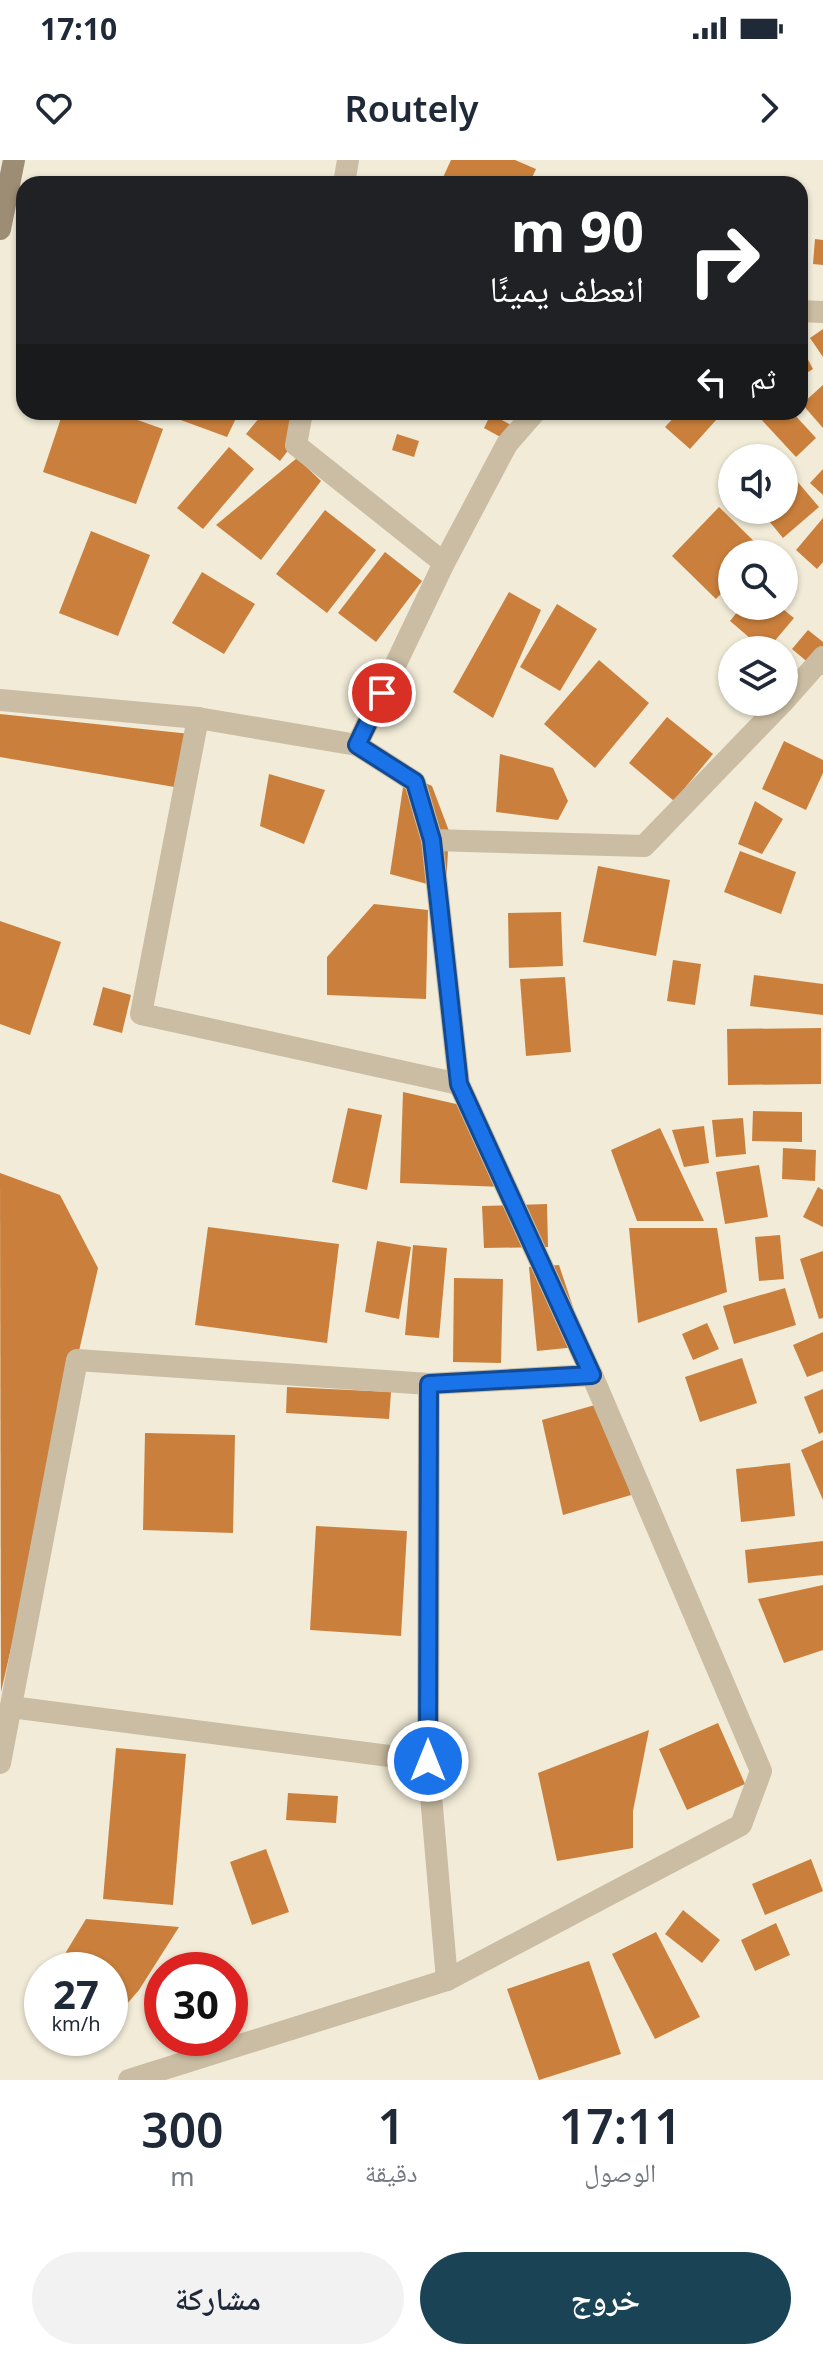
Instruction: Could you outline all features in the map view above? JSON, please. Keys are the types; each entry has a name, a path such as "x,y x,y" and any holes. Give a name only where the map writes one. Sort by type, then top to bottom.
{"main road":[{"path":"0,229 14,160"}],"street":[{"path":"301,420 296,445 444,563"},
{"path":"357,745 444,563 507,444 528,420"},
{"path":"798,686 823,657"},
{"path":"0,700 198,718 357,745 415,782 432,840 459,1084 592,1375 761,1771 741,1825 447,1980 129,2080"},
{"path":"432,840 644,846 770,716"},
{"path":"198,718 141,1014 459,1084"},
{"path":"0,1763 77,1360 429,1384 592,1375"},
{"path":"429,1384 428,1761 447,1980"},
{"path":"11,1707 428,1761"}],"building":[{"path":"451,160 515,160 536,169 533,176 444,176"},
{"path":"815,239 823,240 823,265 813,264"},
{"path":"823,329 823,357 810,338"},
{"path":"823,385 823,428 808,411 808,399"},
{"path":"60,420 138,420 163,429 136,504 43,472"},
{"path":"181,420 235,420 227,437"},
{"path":"257,420 311,420 280,461 246,434"},
{"path":"488,420 502,420 522,431 515,445 484,428"},
{"path":"672,420 716,420 690,449 665,427"},
{"path":"762,420 799,420 816,438 798,455 798,444 784,444"},
{"path":"397,434 419,441 414,457 392,450"},
{"path":"229,447 254,469 203,529 177,508"},
{"path":"297,458 321,481 261,560 216,525"},
{"path":"823,469 823,495 810,483"},
{"path":"798,482 819,507 783,538 772,524 798,524"},
{"path":"718,508 718,524 736,524 753,540 718,540 716,599 672,556"},
{"path":"325,510 376,550 327,613 276,574"},
{"path":"823,518 823,562 817,569 798,552 798,548"},
{"path":"91,531 150,555 118,636 59,613"},
{"path":"385,552 422,581 376,642 338,613"},
{"path":"202,572 255,604 224,654 172,623"},
{"path":"509,592 541,610 493,718 453,692"},
{"path":"557,604 597,629 560,691 520,667"},
{"path":"792,620 779,636 748,636 730,621"},
{"path":"808,630 823,642 823,675 798,654 798,642"},
{"path":"599,660 649,703 595,768 544,724"},
{"path":"0,714 200,735 186,789 0,757"},
{"path":"667,717 713,754 674,801 629,763"},
{"path":"784,741 823,760 823,773 806,810 762,789"},
{"path":"500,754 553,768 568,801 558,820 496,812"},
{"path":"269,774 325,790 304,844 260,826"},
{"path":"405,774 432,786 449,831 446,889 390,874"},
{"path":"755,801 783,819 762,854 738,844"},
{"path":"740,851 796,872 781,914 724,892"},
{"path":"598,866 670,880 656,956 583,942"},
{"path":"374,904 428,910 426,999 327,995 327,957"},
{"path":"561,912 563,966 509,968 508,913"},
{"path":"0,921 61,942 30,1035 0,1024"},
{"path":"673,960 701,964 695,1005 667,1001"},
{"path":"754,975 823,984 823,1015 750,1006"},
{"path":"565,977 571,1052 526,1056 520,979"},
{"path":"103,987 131,995 122,1033 93,1025"},
{"path":"821,1028 821,1084 728,1085 727,1029"},
{"path":"403,1092 465,1106 503,1187 400,1183"},
{"path":"348,1108 382,1115 367,1190 332,1182"},
{"path":"753,1111 802,1112 802,1142 752,1141"},
{"path":"743,1118 746,1154 716,1157 712,1120"},
{"path":"704,1126 709,1163 684,1167 672,1130"},
{"path":"660,1128 704,1221 637,1221 611,1150"},
{"path":"783,1148 816,1150 815,1181 782,1179"},
{"path":"759,1165 768,1217 725,1224 716,1172"},
{"path":"0,1173 60,1195 98,1268 1,1692"},
{"path":"818,1187 823,1190 823,1227 803,1217"},
{"path":"547,1204 548,1247 484,1248 482,1206"},
{"path":"208,1227 339,1244 327,1343 195,1325"},
{"path":"629,1228 717,1228 727,1292 638,1323"},
{"path":"780,1235 784,1279 759,1281 755,1237"},
{"path":"377,1241 411,1247 399,1319 365,1312"},
{"path":"413,1245 447,1248 439,1338 405,1335"},
{"path":"823,1251 823,1318 819,1319 800,1259"},
{"path":"559,1265 586,1346 537,1351 529,1267"},
{"path":"454,1278 503,1279 501,1363 453,1362"},
{"path":"785,1288 796,1325 734,1344 723,1306"},
{"path":"707,1323 719,1349 693,1360 682,1334"},
{"path":"823,1332 823,1371 807,1377 793,1345"},
{"path":"742,1358 757,1403 700,1422 685,1377"},
{"path":"287,1387 391,1392 389,1419 286,1413"},
{"path":"823,1389 823,1432 819,1434 804,1397"},
{"path":"602,1403 631,1495 563,1515 542,1420"},
{"path":"145,1433 235,1435 233,1533 143,1530"},
{"path":"823,1440 823,1500 801,1450"},
{"path":"790,1463 795,1516 741,1522 736,1469"},
{"path":"316,1526 407,1531 401,1636 310,1630"},
{"path":"823,1541 823,1575 748,1583 745,1550"},
{"path":"823,1585 823,1650 784,1663 758,1599"},
{"path":"718,1723 745,1784 687,1810 659,1749"},
{"path":"649,1730 633,1811 633,1848 557,1861 538,1773"},
{"path":"116,1748 186,1754 173,1905 103,1899"},
{"path":"288,1793 338,1796 336,1823 286,1820"},
{"path":"266,1849 289,1912 252,1925 230,1862"},
{"path":"811,1859 823,1891 765,1915 752,1884"},
{"path":"683,1910 720,1940 702,1963 665,1934"},
{"path":"86,1919 179,1927 163,1952 144,1952 144,1982 128,2003 128,1952 66,1952"},
{"path":"776,1923 790,1955 755,1971 741,1940"},
{"path":"656,1932 700,2017 655,2039 612,1954"},
{"path":"589,1961 621,2054 539,2080 507,1989"}],"route":[{"path":"382,693 357,745 415,782 432,840 459,1084 592,1375 429,1384 428,1761"}]}
